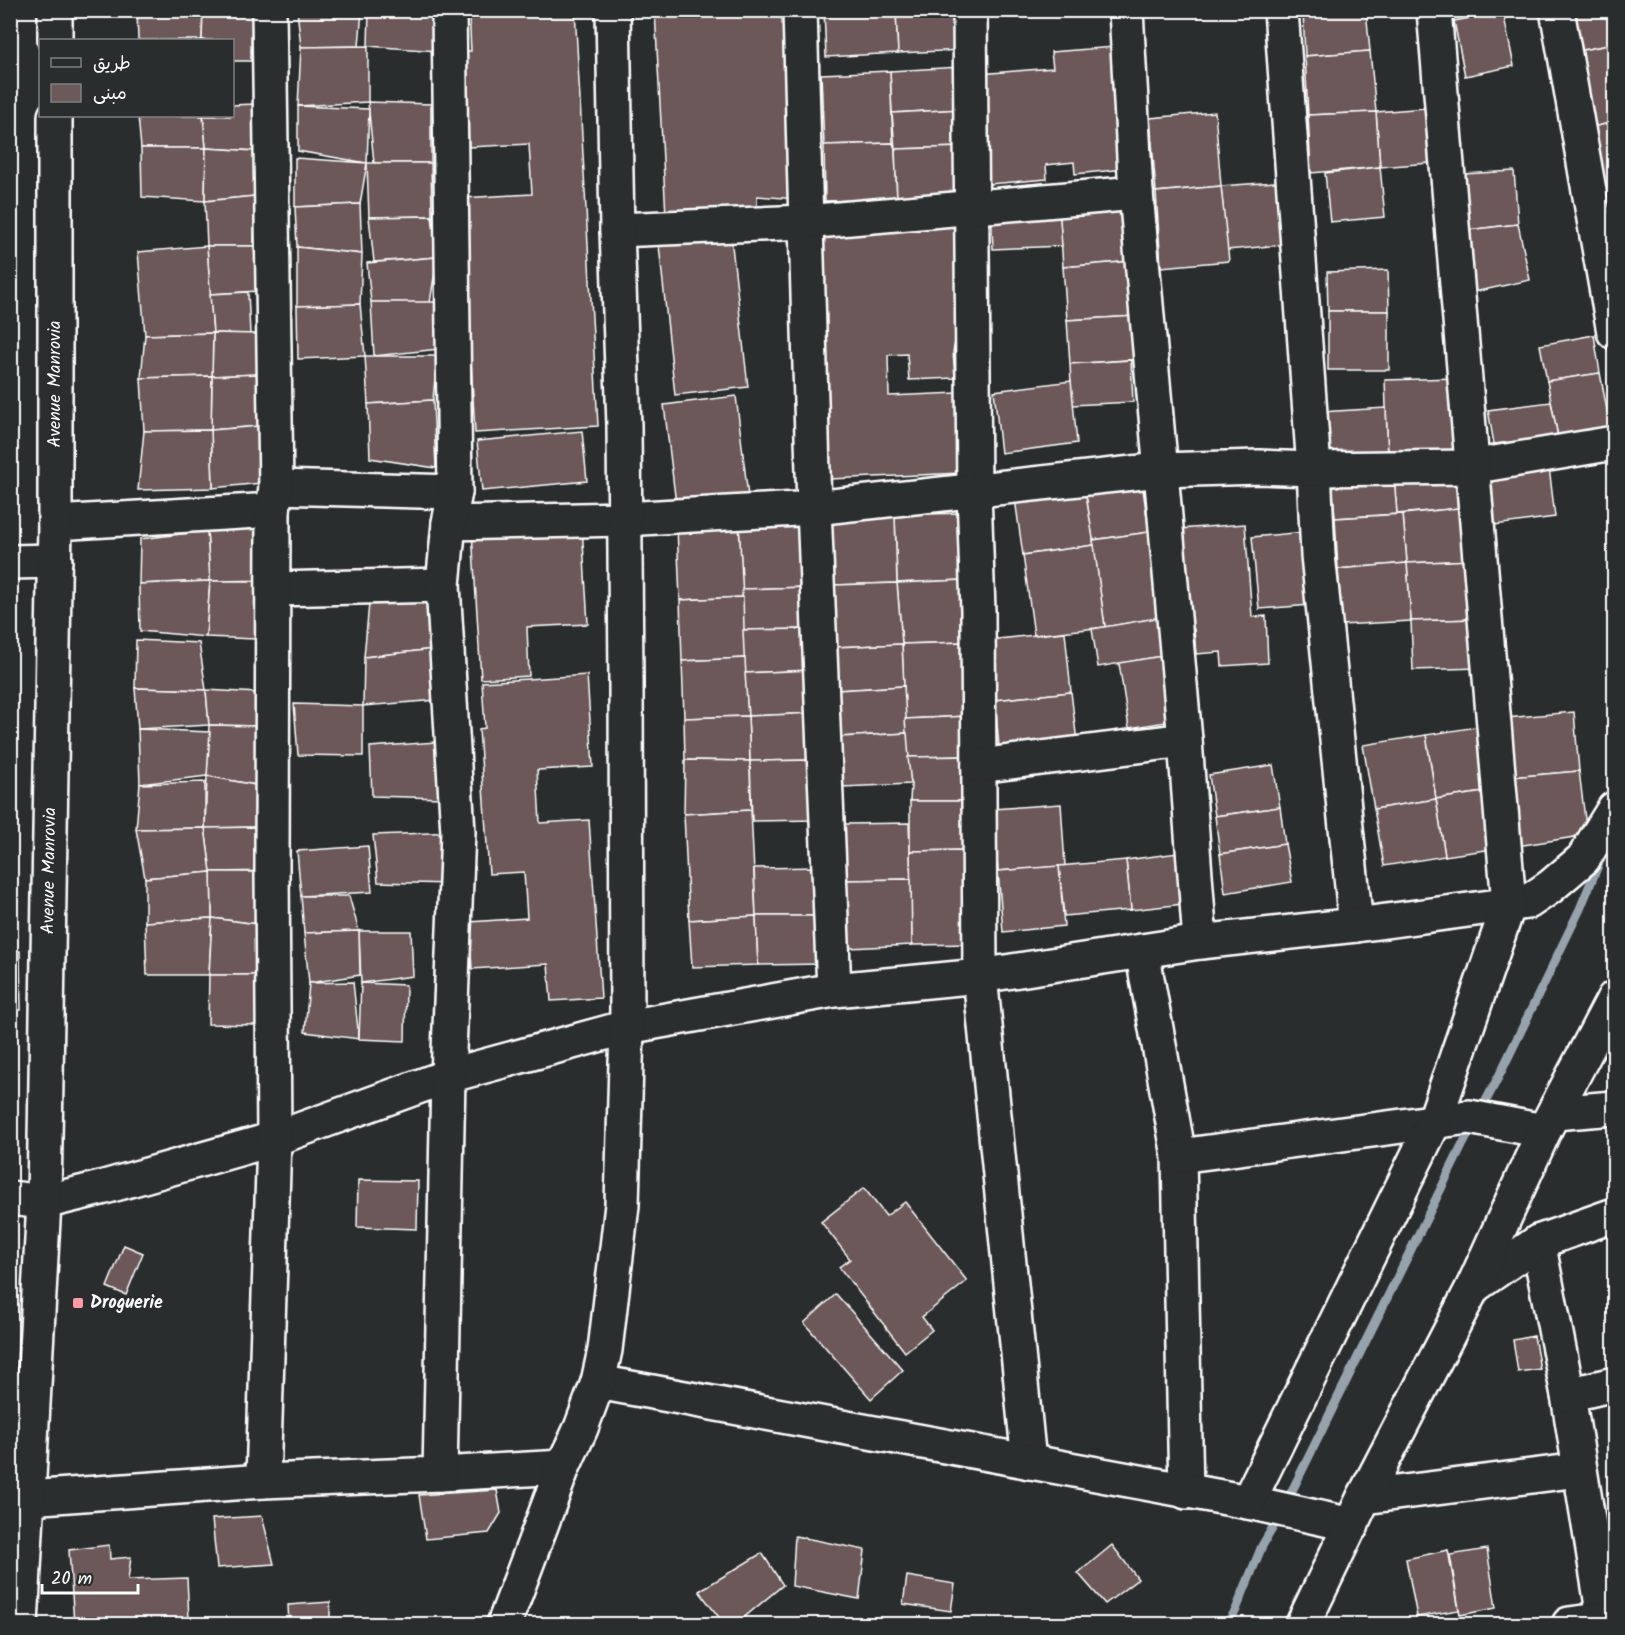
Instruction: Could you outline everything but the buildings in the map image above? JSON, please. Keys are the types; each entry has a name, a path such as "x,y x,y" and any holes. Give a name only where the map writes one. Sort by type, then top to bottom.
{"street":[{"path":"55,10 55,39"},
{"path":"263,1480 274,1139 272,872 274,498 269,10"},
{"path":"440,1474 448,1077 458,832 443,585 452,507 448,10"},
{"path":"504,1624 563,1467 598,1382 605,1350 622,1205 627,1026 624,425 617,230 613,10"},
{"path":"800,10 814,508 834,990"},
{"path":"970,10 980,976 1029,1462"},
{"path":"1126,10 1136,193 1185,740 1200,942"},
{"path":"1281,10 1314,469 1318,555 1356,925"},
{"path":"1257,1504 1435,1120 1509,904 1434,10"},
{"path":"1557,10 1614,332"},
{"name":"Avenue Manrovia","path":"21,1624 44,1202 55,561 55,117"},
{"path":"617,230 805,222 1136,193"},
{"path":"55,523 274,498 624,519 814,508 1160,470 1259,467 1314,469 1471,467 1614,443"},
{"path":"10,562 55,561"},
{"path":"273,589 443,585"},
{"path":"979,766 1185,740"},
{"path":"10,1198 44,1202 274,1139 448,1077 627,1026 834,990 980,976 1200,942 1356,925 1528,902 1551,887 1583,858 1614,808"},
{"path":"1142,951 1179,1156 1186,1492"},
{"path":"1303,1624 1473,1287 1537,1123 1614,998"},
{"path":"1179,1156 1435,1120 1469,1117 1537,1123 1614,1108"},
{"path":"1473,1287 1538,1242 1614,1215"},
{"path":"1538,1242 1608,1621 1569,1624"},
{"path":"598,1382 1299,1512 1358,1511 1579,1470"},
{"path":"1568,1395 1614,1384"},
{"path":"28,1498 263,1480 563,1467"}],"waterway":[{"path":"1286,1503 1462,1146 1500,1074 1580,909 1601,858"},
{"path":"1226,1624 1235,1612 1262,1546 1280,1515"}],"place":[{"name":"Droguerie","path":"78,1303"}]}
